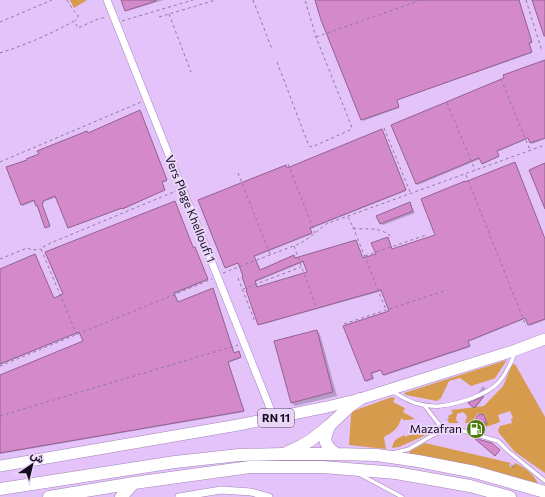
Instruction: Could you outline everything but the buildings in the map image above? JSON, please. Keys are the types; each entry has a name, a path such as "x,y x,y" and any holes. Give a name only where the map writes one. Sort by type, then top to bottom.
{"highway":[{"path":"283,454 306,443 330,425 350,406 360,399"},
{"path":"330,425 325,436 325,443 336,454"},
{"path":"0,489 175,462 239,455 336,454 377,455 418,460 474,472 545,492"},
{"path":"49,497 134,483 250,467 323,467 396,473 470,486 510,497"},
{"path":"121,497 134,483"}],"main road":[{"name":"RN 11","path":"0,466 238,426 327,408 516,350 545,339"}],"street":[{"name":"Vers Plage Khelloufi 1","path":"107,0 274,418"},
{"path":"179,497 221,490 251,492 268,497"}],"lane":[{"path":"389,389 414,402 424,405 438,406 456,403 482,394 499,382 511,363 516,350"},
{"path":"424,405 445,431"},
{"path":"377,455 395,453 409,449 433,435 445,431 463,431 498,441 545,481"},
{"path":"351,470 402,497"}],"path":[{"path":"0,22 52,0"},
{"path":"0,53 58,30 74,21 78,15 67,0"},
{"path":"74,21 78,28 98,19 115,19 193,0"},
{"path":"159,17 216,0"},
{"path":"253,0 272,49"},
{"path":"277,62 309,146 352,128 316,37 305,0"},
{"path":"316,37 421,0"},
{"path":"526,0 542,51"},
{"path":"169,14 190,72"},
{"path":"501,79 530,151"},
{"path":"0,162 146,99"},
{"path":"447,103 475,171"},
{"path":"384,128 410,192 409,194"},
{"path":"0,366 210,281 217,276 301,243 315,234 326,224 545,145"},
{"path":"288,164 315,234"},
{"path":"238,173 270,255"},
{"path":"466,174 526,326"},
{"path":"0,260 27,248 33,250 42,249 53,242 182,189"},
{"path":"348,217 386,310"},
{"path":"353,227 356,229 379,229 393,238"},
{"path":"365,256 426,235"},
{"path":"294,246 317,309"},
{"path":"42,249 77,335"},
{"path":"242,289 302,267"},
{"path":"238,278 255,322"},
{"path":"344,324 448,290"},
{"path":"0,416 244,343"}],"shaded area":[{"path":"70,0 87,0 74,8"},
{"path":"507,360 493,379 471,386 460,378 449,381 441,398 437,401 406,395 404,393"},
{"path":"515,364 545,417 545,473 515,452 499,433 498,430 500,426 512,423 511,419 513,418 510,411 498,415 500,422 486,427 485,424 487,421 485,415 478,413 474,419 475,422 465,423 467,416 463,412 457,414 456,420 459,423 449,423 447,419 449,418 448,416 453,413 451,410 484,406 503,386 512,365"},
{"path":"392,397 395,398 393,402 405,408 403,412 415,419 401,419 395,430 384,437 386,449 349,445 351,415 353,411"},
{"path":"421,430 424,431 426,435 399,447 392,448 397,438 405,435 405,437"},
{"path":"425,443 511,463 509,465 511,467 514,466 514,463 521,466 534,476 538,483 465,464 409,454 410,451"}],"place":[{"name":"Mazafran","path":"476,429"}]}
